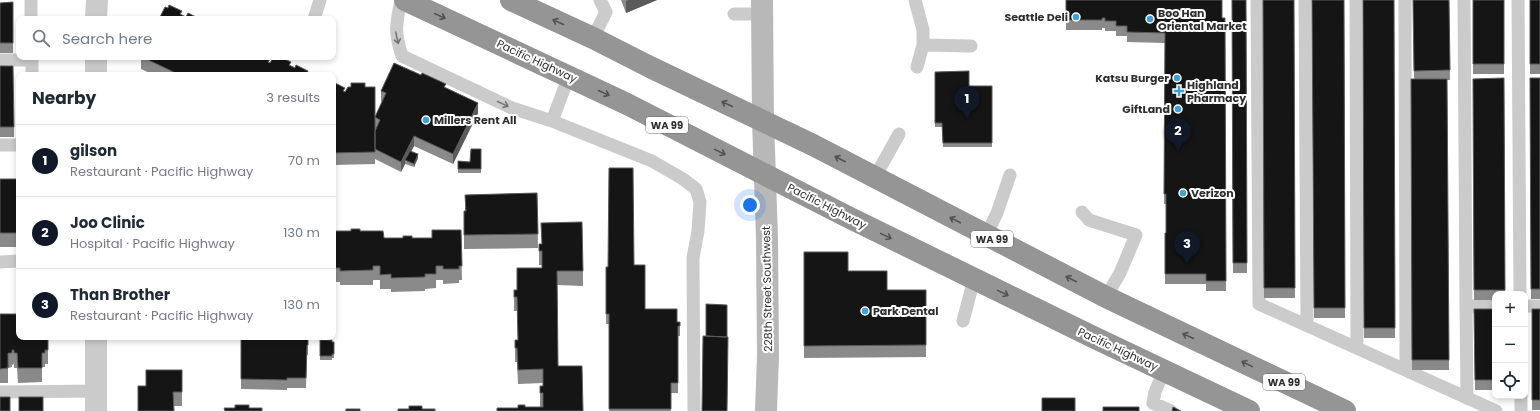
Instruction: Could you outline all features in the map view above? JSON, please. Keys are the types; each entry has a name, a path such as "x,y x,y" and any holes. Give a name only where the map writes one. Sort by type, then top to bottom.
{"highway":[{"name":"Pacific Highway","path":"405,0 627,104 848,217 1249,411"},
{"name":"WA 99","path":"511,0 763,120 1106,297 1345,411"}],"street":[{"path":"96,16 97,0"},
{"name":"228th Street Southwest","path":"762,7 764,174 767,238 768,356 766,411"},
{"path":"96,60 96,72"},
{"path":"96,340 96,401"}],"lane":[{"path":"31,0 31,16"},
{"path":"315,16 320,0"},
{"path":"401,0 396,23 396,33 402,56 512,108 552,121 652,161 683,179 696,189 700,202 698,231 693,258 694,411"},
{"path":"593,38 606,12 600,0"},
{"path":"915,0 923,30 923,45 917,67"},
{"path":"1257,0 1259,304 1496,411"},
{"path":"1305,0 1307,325"},
{"path":"1356,0 1357,348"},
{"path":"1405,0 1406,370"},
{"path":"1464,0 1466,398"},
{"path":"1518,0 1520,291"},
{"path":"734,14 762,7"},
{"path":"923,45 971,46"},
{"path":"0,60 16,59"},
{"path":"32,60 32,72"},
{"path":"552,121 569,76"},
{"path":"875,177 899,134"},
{"path":"0,145 16,145"},
{"path":"986,236 997,213 1010,175"},
{"path":"1082,212 1089,220 1136,235 1120,272 1106,297"},
{"path":"0,262 16,262"},
{"path":"963,321 974,279"},
{"path":"1466,306 1492,306"},
{"path":"1528,306 1540,306"},
{"path":"1164,371 1155,392 1153,407 1171,411"},
{"path":"0,392 96,401"},
{"path":"1521,399 1521,411"}],"building":[{"path":"1066,0 1222,0 1222,18 1225,18 1226,281 1206,281 1206,274 1165,274 1165,33 1127,32 1127,26 1116,26 1116,21 1105,21 1105,18 1102,18 1102,20 1066,20"},
{"path":"1232,0 1246,0 1247,263 1233,263"},
{"path":"1263,0 1294,0 1295,288 1264,288"},
{"path":"1312,0 1344,0 1345,308 1314,308"},
{"path":"1363,0 1394,0 1395,328 1364,328"},
{"path":"1413,0 1449,0 1450,70 1414,71"},
{"path":"1473,0 1504,0 1504,64 1473,64"},
{"path":"1530,0 1540,0 1540,64 1530,64"},
{"path":"13,2 13,43 0,43 0,3"},
{"path":"169,5 182,11 180,14 184,16 160,16 165,7 168,8"},
{"path":"188,13 194,16 186,16"},
{"path":"148,60 269,60 268,62 270,63 272,60 287,60 291,62 289,65 295,68 296,65 308,71 308,72 174,72"},
{"name":"Millers Rent All","path":"394,63 421,75 422,73 446,84 444,87 478,103 453,154 414,136 401,162 375,149 375,131 380,120 375,117 386,93 381,91"},
{"path":"0,66 13,66 14,127 0,127"},
{"path":"969,71 969,86 992,86 992,143 943,143 942,123 935,123 935,72"},
{"path":"1504,78 1505,290 1474,290 1473,79"},
{"path":"1530,78 1540,78 1540,289 1531,289"},
{"path":"1411,79 1447,79 1449,360 1412,360"},
{"path":"351,83 365,83 365,87 375,87 375,152 336,153 336,84 345,88 343,91 345,92 348,87 351,87"},
{"path":"471,149 481,149 481,169 458,169 458,161 470,162"},
{"path":"410,151 418,154 414,164 405,160"},
{"path":"609,168 633,168 634,265 645,265 645,309 677,309 677,322 680,322 680,326 678,326 678,383 671,383 671,409 609,409 609,314 606,314 606,267 608,267"},
{"path":"0,179 16,179 16,233 0,233"},
{"path":"537,193 538,234 464,235 464,211 466,211 465,195"},
{"path":"582,222 583,271 557,271 558,366 582,366 583,411 497,411 497,408 518,408 518,405 525,405 525,407 543,407 543,393 540,393 540,386 543,386 543,369 518,370 517,348 515,348 515,340 518,340 517,297 514,297 514,290 517,290 517,268 542,268 542,251 539,251 539,244 542,244 541,223"},
{"path":"351,229 360,229 360,231 383,231 384,238 403,238 403,236 412,236 412,238 432,238 432,230 461,230 462,266 459,266 459,269 443,269 443,266 436,266 436,274 425,274 425,277 391,278 391,274 380,275 380,266 373,266 373,270 340,271 340,268 336,268 336,231 351,231"},
{"name":"Park Dental","path":"804,252 848,252 848,271 887,271 887,290 926,290 926,345 804,346"},
{"path":"706,304 727,305 727,337 706,336"},
{"path":"1474,309 1492,309 1492,380 1475,380"},
{"path":"1532,309 1540,309 1540,400 1532,400"},
{"path":"0,314 16,314 16,340 48,340 48,350 45,350 45,353 42,353 42,368 18,368 17,353 14,353 14,350 12,350 12,353 8,353 8,368 0,369"},
{"path":"703,336 728,337 727,411 702,411"},
{"path":"241,340 308,340 306,378 287,378 287,380 241,379"},
{"path":"320,340 332,340 332,342 334,342 334,354 332,354 332,356 320,356"},
{"path":"146,370 182,370 182,392 173,392 174,411 138,411 138,386 146,386"},
{"path":"0,397 10,397 10,411 0,411"},
{"path":"19,397 43,397 43,411 19,411"},
{"path":"1042,398 1075,398 1075,411 1042,411"},
{"path":"235,405 249,405 249,408 262,408 262,411 225,411 224,408 235,408"},
{"path":"409,406 422,406 422,409 435,409 435,411 398,411 398,409 409,409"},
{"path":"1103,407 1139,407 1139,411 1103,411"},
{"path":"1173,407 1181,411 1172,411"},
{"path":"346,409 360,409 360,411 346,411"}],"place":[{"name":"Seattle Deli","path":"1076,17"},
{"name":"Boo Han Oriental Market","path":"1150,19"},
{"name":"Katsu Burger","path":"1177,78"},
{"name":"Highland Pharmacy","path":"1179,91"},
{"name":"GiftLand","path":"1178,109"},
{"name":"gilson","path":"967,119"},
{"name":"Millers Rent All","path":"426,120"},
{"name":"Joo Clinic","path":"1178,151"},
{"name":"Verizon","path":"1183,193"},
{"name":"Than Brother","path":"1187,264"},
{"name":"Park Dental","path":"865,311"}]}
